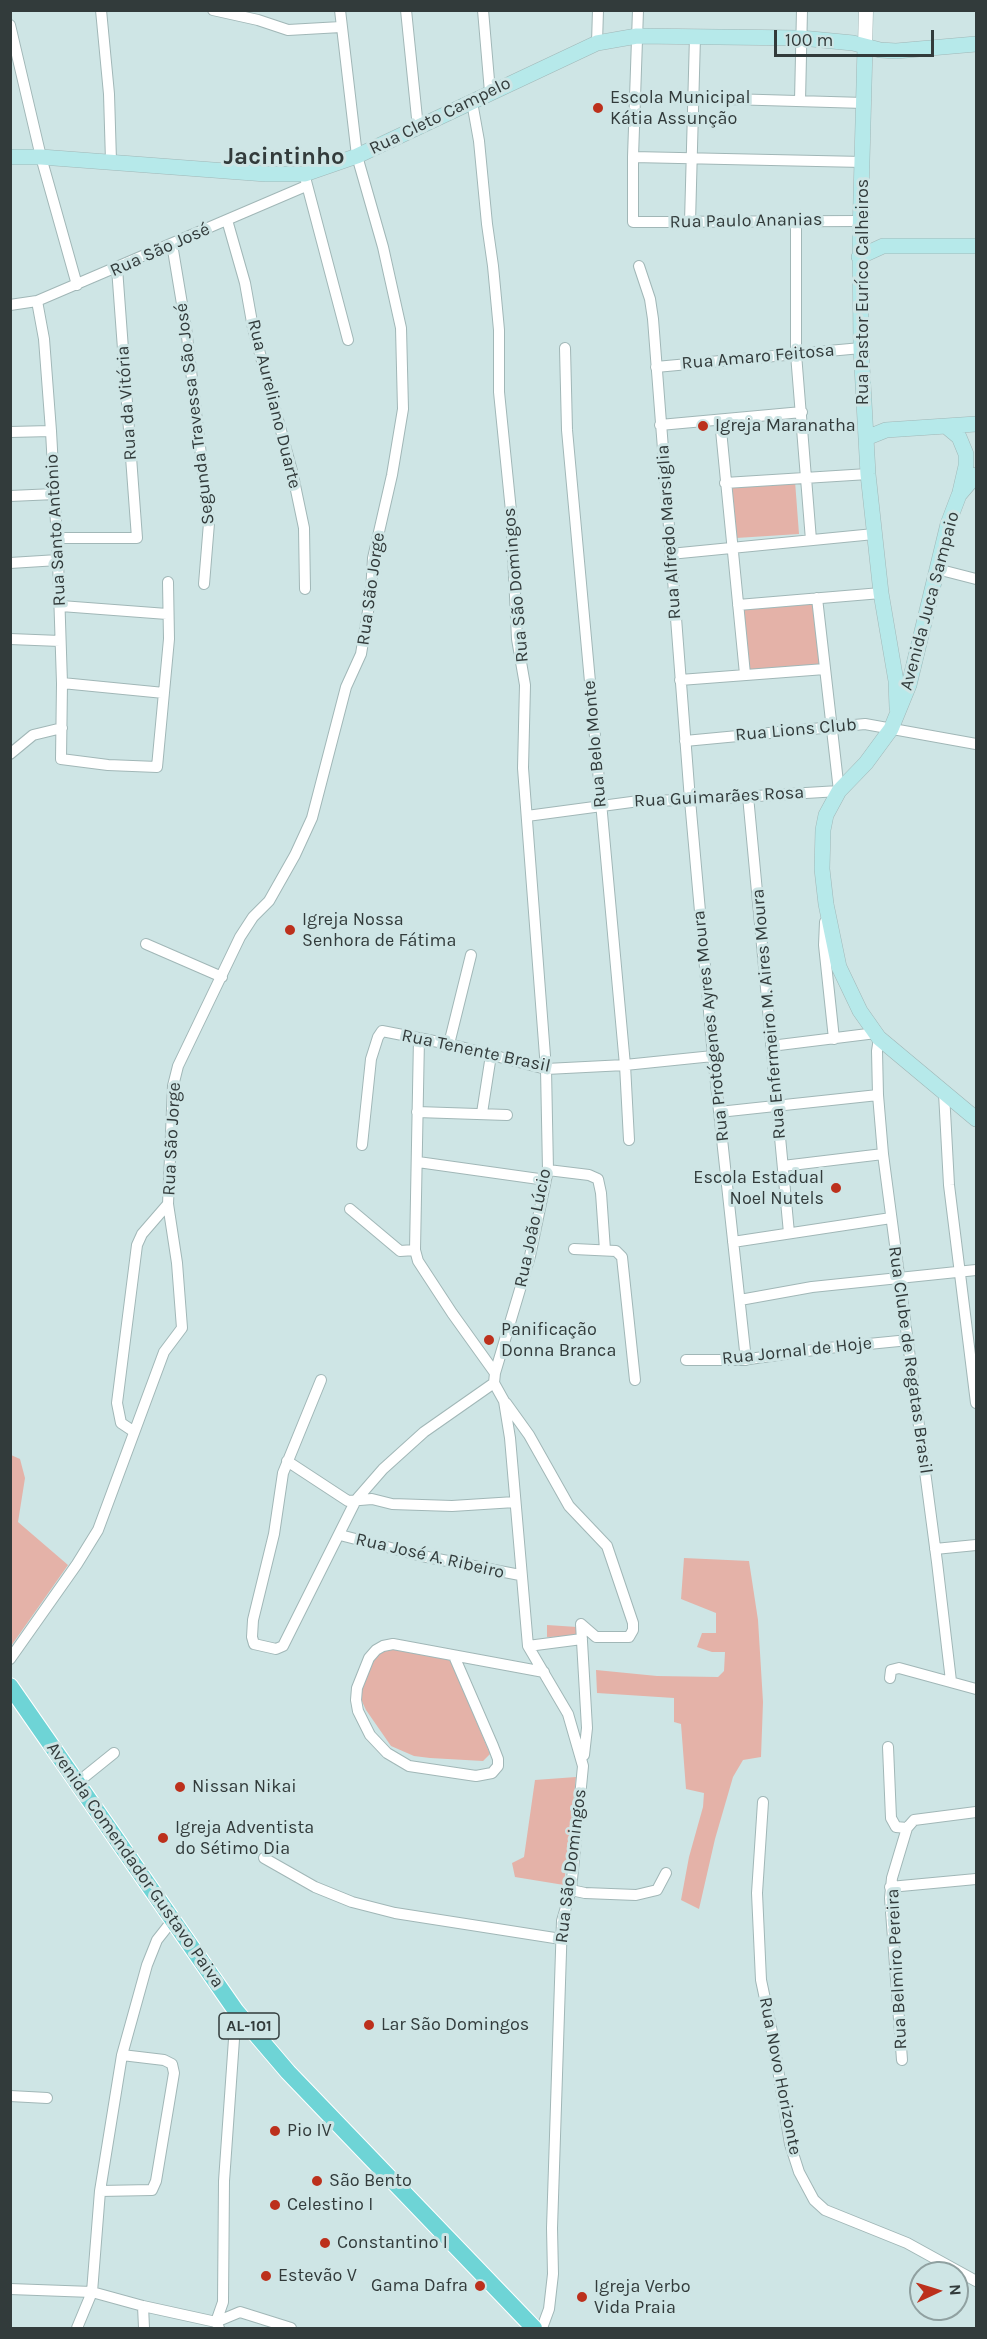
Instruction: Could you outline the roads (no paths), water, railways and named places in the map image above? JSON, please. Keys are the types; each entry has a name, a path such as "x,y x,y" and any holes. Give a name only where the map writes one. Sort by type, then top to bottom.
{"main road":[{"name":"Rua Cleto Campelo","path":"10,157 111,161 266,174 306,180 597,43 637,36 695,36 801,38 853,43 896,51 976,44"},
{"name":"Rua Pastor Euríco Calheiros","path":"865,47 859,257 861,348 868,474 874,534 881,593 896,681 894,722"},
{"path":"860,228 869,243 883,246 976,246"},
{"path":"859,257 883,246"},
{"path":"865,421 886,430"},
{"path":"866,438 886,430 976,424"},
{"path":"947,427 960,437 966,454 966,466 959,495"},
{"name":"Avenida Juca Sampaio","path":"976,475 959,495 948,524 920,645 909,685 894,722 866,763 839,791 826,815 823,830 822,869 826,904 839,967 860,1011 878,1036 976,1119"},
{"path":"890,644 905,650 920,645"},
{"name":"Avenida Comendador Gustavo Paiva","path":"10,1686 236,2012 288,2072 534,2328"}],"street":[{"path":"101,10 109,94 111,161"},
{"path":"213,10 258,20 288,30 341,27"},
{"name":"Rua São Jorge","path":"10,1659 77,1564 98,1530 164,1352 182,1328 177,1263 168,1204 173,1086 178,1066 240,937 253,917 269,901 295,855 312,818 346,687 361,654 371,593 373,558 398,446 403,409 401,328 383,247 357,156 340,10"},
{"path":"406,10 418,128"},
{"path":"483,10 490,92"},
{"path":"597,43 598,10"},
{"path":"638,10 633,157 863,162"},
{"path":"800,101 802,10"},
{"name":"Rua Pastor Euríco Calheiros","path":"865,47 866,10"},
{"path":"10,25 41,157 77,285"},
{"path":"690,222 695,36"},
{"path":"695,98 864,103"},
{"name":"Rua São Domingos","path":"472,102 479,141 499,330 499,393 511,519 517,639 525,685 523,739 527,816 546,1069"},
{"name":"Rua Paulo Ananias","path":"633,157 633,222 796,220 860,228"},
{"path":"306,180 348,340"},
{"name":"Rua São José","path":"10,305 37,301 77,285 227,220 306,180"},
{"name":"Rua Aureliano Duarte","path":"227,220 245,283 253,328 292,471 304,528 305,589"},
{"path":"796,220 796,354 811,540"},
{"name":"Segunda Travessa São José","path":"172,244 186,328 209,523 204,584"},
{"name":"Rua Alfredo Marsiglia","path":"639,266 650,299 690,800"},
{"name":"Rua da Vitória","path":"57,537 137,538 117,268"},
{"name":"Rua Santo Antônio","path":"37,301 44,339 61,606 61,759 108,765 157,767 164,693"},
{"name":"Rua Belo Monte","path":"565,348 567,430 625,1065 629,1140"},
{"name":"Rua Amaro Feitosa","path":"656,367 861,348"},
{"path":"660,425 802,412"},
{"path":"720,420 745,674"},
{"path":"10,432 51,431"},
{"path":"725,483 868,474"},
{"path":"10,496 55,494"},
{"path":"670,554 874,534"},
{"path":"10,563 58,560"},
{"path":"937,569 976,579"},
{"path":"62,683 164,693 169,639 168,582"},
{"path":"738,605 881,593"},
{"path":"817,598 839,791"},
{"path":"61,606 167,614"},
{"path":"10,639 60,641"},
{"path":"680,680 825,669"},
{"name":"Rua Lions Club","path":"685,741 894,722 976,744"},
{"path":"10,754 33,735 62,728"},
{"name":"Rua Guimarães Rosa","path":"527,816 639,801 839,791"},
{"name":"Rua Enfermeiro M. Aires Moura","path":"748,796 789,1233"},
{"name":"Rua Protógenes Ayres Moura","path":"690,800 713,1056 746,1360"},
{"path":"826,904 824,945 834,1039"},
{"path":"146,944 222,977"},
{"path":"449,1044 471,955"},
{"name":"Rua Tenente Brasil","path":"362,1145 371,1059 382,1031 449,1044 546,1069 625,1065 713,1056"},
{"path":"771,1046 878,1036"},
{"name":"Rua Clube de Regatas Brasil","path":"878,1036 878,1095 883,1154 909,1340 951,1681"},
{"path":"350,1209 400,1251 415,1250 419,1038"},
{"path":"482,1113 491,1055"},
{"name":"Rua João Lúcio","path":"495,1378 530,1256 547,1175 546,1069"},
{"path":"944,1093 949,1185 976,1403"},
{"path":"719,1112 878,1095"},
{"path":"417,1112 507,1115"},
{"path":"783,1166 883,1154"},
{"path":"418,1162 547,1175 589,1175 598,1179 605,1250"},
{"path":"133,1431 121,1423 117,1403 137,1245 142,1234 168,1204"},
{"path":"733,1242 891,1218"},
{"path":"574,1249 616,1251 622,1260 635,1380"},
{"name":"Rua São Domingos","path":"415,1250 418,1261 495,1378 504,1401 510,1438 520,1575 528,1646 568,1714 583,1766 571,1890 562,1921 552,2228 553,2274 549,2309 542,2328"},
{"path":"740,1300 812,1287 976,1270"},
{"name":"Rua Jornal de Hoje","path":"686,1359 746,1360 828,1348 909,1340"},
{"path":"321,1380 287,1461 274,1534 253,1620 252,1637 257,1645 276,1649 283,1646 356,1500 383,1469 424,1431 495,1378"},
{"path":"504,1401 529,1435 569,1506 607,1546 633,1623 632,1636 619,1638 597,1636 581,1624 587,1728 583,1766"},
{"path":"287,1461 348,1501 372,1499 392,1504 453,1506 515,1502"},
{"name":"Rua José A. Ribeiro","path":"340,1535 422,1556 520,1575"},
{"path":"935,1549 976,1545"},
{"path":"528,1646 582,1639"},
{"path":"454,1656 498,1759 498,1767 492,1773 476,1776 409,1766 387,1753 370,1735 358,1711 356,1700 360,1678 369,1658 383,1646 393,1644 544,1672"},
{"path":"890,1678 891,1670 896,1668 976,1689"},
{"path":"888,1747 891,1818 896,1827 907,1828 914,1820 976,1812"},
{"path":"78,1782 114,1753"},
{"name":"Rua Novo Horizonte","path":"763,1802 757,1893 761,1980 790,2144 799,2172 814,2200 825,2210 907,2243 976,2281"},
{"name":"Rua Belmiro Pereira","path":"902,2060 891,1887 907,1828"},
{"path":"264,1858 315,1887 352,1902 395,1913 561,1940"},
{"path":"571,1890 585,1893 636,1895 657,1890 666,1873"},
{"path":"891,1887 976,1880"},
{"path":"77,2328 92,2292 100,2191 122,2055 147,1965 158,1940 172,1921"},
{"path":"217,2325 223,2302 225,2181 236,2012"},
{"path":"100,2191 152,2190 156,2181 174,2073 172,2064 164,2060 122,2055"},
{"path":"10,2096 47,2098"},
{"path":"10,2289 92,2292 217,2325 240,2312 291,2328"},
{"path":"142,2306 144,2328"}],"place":[{"name":"Escola Municipal Kátia Assunção","path":"598,108"},
{"name":"Igreja Maranatha","path":"703,426"},
{"name":"Igreja Nossa Senhora de Fátima","path":"290,930"},
{"name":"Escola Estadual Noel Nutels","path":"836,1188"},
{"name":"Panificação Donna Branca","path":"489,1340"},
{"name":"Nissan Nikai","path":"180,1787"},
{"name":"Igreja Adventista do Sétimo Dia","path":"163,1838"},
{"name":"Lar São Domingos","path":"369,2025"},
{"name":"Pio IV","path":"275,2131"},
{"name":"São Bento","path":"317,2181"},
{"name":"Celestino I","path":"275,2205"},
{"name":"Constantino I","path":"325,2243"},
{"name":"Estevão V","path":"266,2276"},
{"name":"Gama Dafra","path":"480,2286"},
{"name":"Igreja Verbo Vida Praia","path":"582,2297"}],"district":[{"name":"Jacintinho","path":"284,157"}]}
